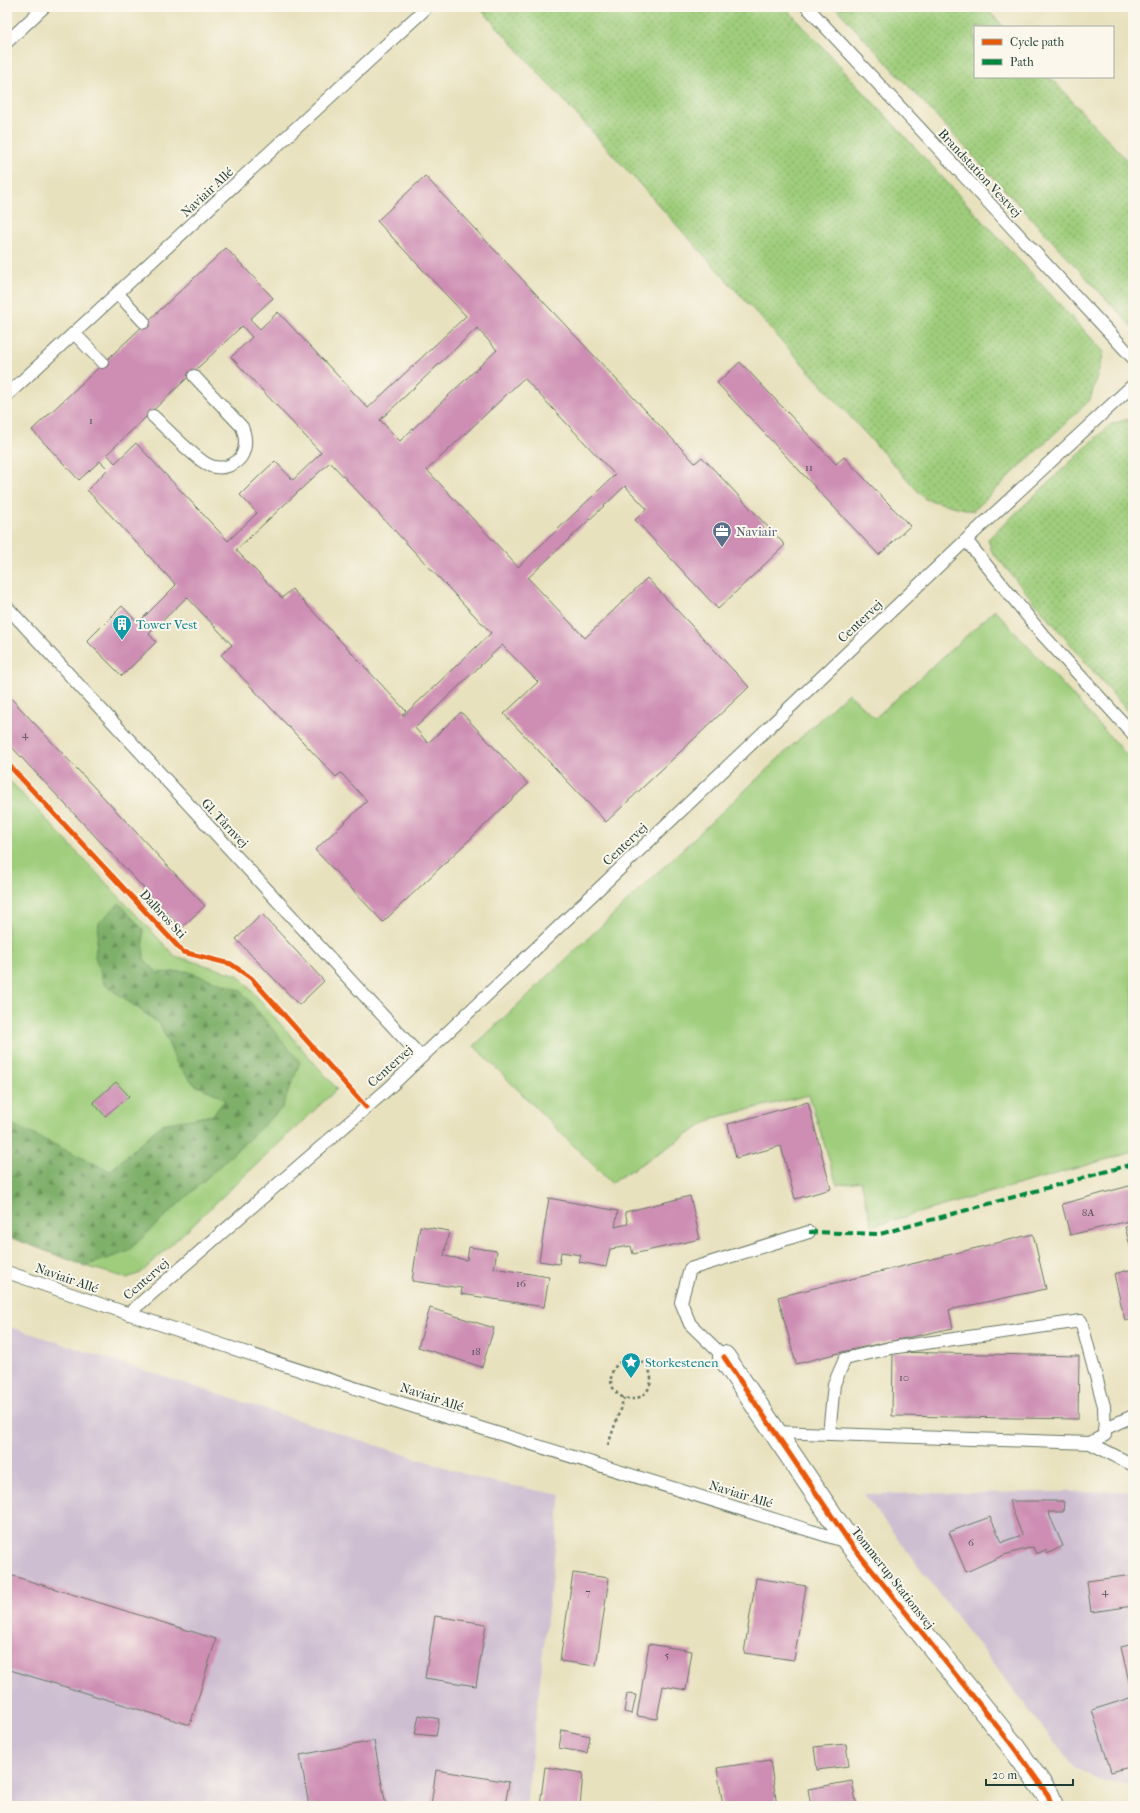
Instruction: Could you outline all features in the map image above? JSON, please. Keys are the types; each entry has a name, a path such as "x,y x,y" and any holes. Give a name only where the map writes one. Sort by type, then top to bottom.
{"street":[{"name":"Tømmerup Stationsvej","path":"724,1357 850,1542 1012,1745 1048,1795 1052,1806"}],"lane":[{"path":"7,42 44,7"},
{"name":"Brandstation Vestvej","path":"807,7 1133,358"},
{"name":"Naviair Allé","path":"7,395 118,294 425,8"},
{"path":"118,294 144,322"},
{"path":"74,333 102,362"},
{"path":"153,416 204,463 219,468 227,467 241,457 245,449 245,434 242,427 194,376"},
{"name":"Centervej","path":"128,1314 389,1088 966,540 1133,385"},
{"path":"966,540 1042,634 1133,734"},
{"name":"Gl. Tårnvej","path":"7,607 421,1057"},
{"path":"724,1357 690,1324 681,1302 690,1269 809,1232"},
{"name":"Naviair Allé","path":"7,1272 128,1314 601,1465 850,1542"},
{"path":"829,1434 834,1384 845,1359 890,1348 1081,1321 1104,1406 1105,1435 1090,1443"},
{"path":"1104,1429 1133,1416"},
{"path":"774,1432 1090,1443 1133,1465"}],"path":[{"path":"627,1359 640,1361 650,1370 651,1384 649,1390 637,1399 624,1398 619,1395 612,1386 611,1380 614,1369 617,1365 627,1359"},
{"path":"601,1465 624,1398"}],"shaded area":[{"path":"7,1326 484,1480 561,1495 526,1806 7,1806"},
{"path":"1133,1491 1133,1783 1103,1783 1073,1766 969,1633 864,1494"}],"green space":[{"path":"479,7 785,7 1104,352 1090,400 973,511 925,499"},
{"path":"835,7 985,7 1003,26 974,26 974,78 1051,78 1133,167 1133,328"},
{"path":"1133,418 1133,718 992,552 988,539 1111,424"},
{"path":"995,610 1133,762 1133,1152 872,1226 861,1181 837,1185 809,1095 714,1118 611,1183 474,1046 848,693 875,718"},
{"path":"7,778 175,956 238,975 337,1089 141,1273 127,1278 85,1266 127,1252 282,1108 300,1062 240,990 186,971 158,973 144,959 143,929 119,903 99,923 95,957 104,984 160,1024 178,1066 195,1085 218,1095 225,1100 213,1115 162,1124 110,1171 7,1122"},
{"path":"119,903 143,929 144,958 158,973 186,971 240,990 301,1062 282,1108 127,1252 85,1266 7,1236 7,1122 110,1171 162,1124 213,1115 225,1100 218,1095 195,1085 178,1066 160,1024 104,984 95,957 99,923"}],"building":[{"name":"Naviair","path":"425,176 695,463 702,457 785,545 718,609 635,520 647,509 625,486 528,578 585,638 647,578 749,687 606,822 504,714 538,682 502,645 415,728 428,743 461,712 528,784 383,922 315,850 367,801 341,773 336,777 221,655 232,645 187,597 149,634 156,642 122,676 87,641 122,606 138,623 176,585 87,490 108,469 100,461 79,480 32,430 226,248 273,298 250,319 260,329 278,312 368,408 466,316 377,221","holes":["242,326 252,337 231,357 321,453 293,480 275,461 257,478 240,495 257,513 228,541 136,443 115,463 107,454","477,328 497,350 400,441 380,420","524,378 615,475 518,567 427,470","330,462 491,633 403,716 402,715 406,711 292,589 282,598 236,550"]},
{"path":"740,362 836,464 844,457 910,526 879,555 717,383"},
{"path":"7,694 205,906 181,928 7,742"},
{"path":"262,914 324,981 299,1005 236,939"},
{"path":"116,1082 129,1096 105,1116 93,1102"},
{"path":"808,1102 831,1189 795,1199 781,1146 736,1158 728,1124"},
{"path":"1133,1185 1133,1220 1070,1235 1062,1204"},
{"path":"690,1196 700,1239 633,1254 631,1246 610,1249 606,1267 579,1262 581,1255 561,1252 559,1264 539,1261 549,1198 618,1211 615,1227 628,1224 625,1212"},
{"path":"420,1226 449,1231 444,1256 467,1260 469,1247 497,1251 494,1268 549,1277 544,1307 461,1294 462,1288 412,1281"},
{"path":"1133,1226 1133,1257 1125,1227"},
{"path":"1033,1234 1046,1289 949,1310 953,1328 850,1350 796,1364 778,1297"},
{"path":"1133,1269 1133,1318 1125,1321 1114,1274"},
{"path":"430,1308 494,1328 482,1367 418,1347"},
{"path":"893,1352 1079,1356 1078,1419 892,1416"},
{"path":"1009,1501 1064,1501 1063,1512 1048,1512 1063,1546 1047,1554 1046,1550 1036,1554 1033,1547 1004,1555 966,1572 949,1532 990,1517 1002,1542 1022,1535"},
{"path":"573,1573 609,1578 596,1666 560,1661"},
{"path":"7,1574 216,1639 190,1725 7,1669"},
{"path":"1133,1575 1133,1606 1091,1612 1087,1581"},
{"path":"756,1578 806,1586 794,1660 744,1653"},
{"path":"435,1616 486,1624 476,1686 425,1678"},
{"path":"649,1644 692,1651 686,1690 663,1686 657,1719 637,1716"},
{"path":"1133,1644 1133,1685 1130,1686 1121,1647"},
{"path":"627,1694 636,1695 632,1714 624,1712"},
{"path":"1133,1697 1133,1766 1111,1772 1092,1710"},
{"path":"419,1715 439,1719 436,1736 415,1734"},
{"path":"562,1730 590,1736 587,1753 559,1748"},
{"path":"374,1741 386,1806 309,1806 300,1755"},
{"path":"846,1744 849,1766 817,1770 814,1747"},
{"path":"770,1760 777,1806 723,1806 717,1768"},
{"path":"545,1767 583,1773 580,1806 540,1806"},
{"path":"436,1770 509,1782 505,1806 431,1806"},
{"path":"852,1781 857,1806 811,1806 808,1789"}],"marked path":[{"path":"809,1232 880,1234 1133,1164"}],"cycle path":[{"name":"Dalbros Sti","path":"7,763 183,952 231,964 251,978 366,1107"},
{"path":"724,1357 850,1543 1012,1745 1048,1795 1052,1806"}],"place":[{"name":"Naviair","path":"722,548"},
{"name":"Tower Vest","path":"122,641"},
{"name":"Storkestenen","path":"631,1379"}]}
